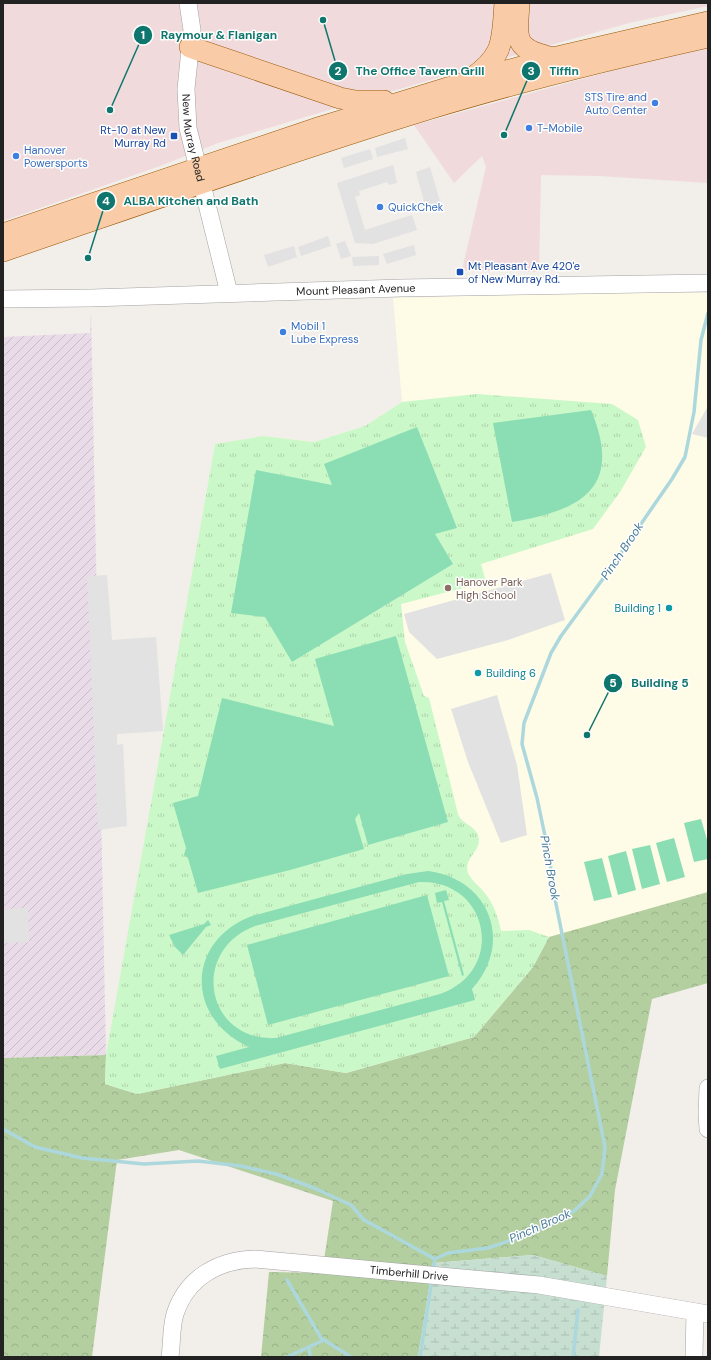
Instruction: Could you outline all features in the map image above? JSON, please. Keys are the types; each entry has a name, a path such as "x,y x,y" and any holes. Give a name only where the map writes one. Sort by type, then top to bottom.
{"main road":[{"path":"467,82 490,63 498,52 502,43 505,3"},
{"path":"519,3 517,29 522,45 528,51 553,58"},
{"path":"3,252 200,176 420,96 553,58 708,22"},
{"path":"3,234 522,83 708,37"},
{"path":"190,47 340,98 356,101 383,101 420,96"}],"street":[{"name":"New Murray Road","path":"188,3 192,30 186,89 187,118 191,144 229,293"},
{"name":"Mount Pleasant Avenue","path":"3,299 92,298 401,288 708,283"},
{"path":"708,1088 706,1106 708,1129"},
{"name":"Timberhill Drive","path":"170,1357 174,1316 180,1301 197,1278 210,1269 224,1263 239,1260 255,1259 539,1285 702,1313"},
{"path":"694,1357 702,1313"}],"shaded area":[{"path":"3,3 708,3 708,6 629,23 474,67 218,143 160,166 3,221"},
{"path":"708,48 708,183 599,176 541,175 539,272 462,270 486,167 482,156 454,183 414,125 644,62"},
{"path":"405,138 408,149 377,157 375,148"},
{"path":"370,149 373,159 344,168 341,158"},
{"path":"393,165 397,183 389,185 387,182 359,191 360,195 355,197 365,230 412,215 417,230 373,244 355,243 337,183"},
{"path":"430,167 442,208 427,212 416,172"},
{"path":"328,236 331,246 301,256 298,247"},
{"path":"345,241 351,256 341,259 336,244"},
{"path":"414,245 416,255 387,264 383,254"},
{"path":"294,246 297,257 268,267 264,255"},
{"path":"379,256 379,265 353,266 352,257"},
{"name":"Hanover Park High School","path":"636,292 708,293 708,892 594,925 106,1057 215,444 263,436 314,442 365,426 402,402 393,298"},
{"path":"91,310 106,1055 3,1058 3,337 90,333"},
{"path":"708,406 708,438 692,434"},
{"path":"551,573 565,620 508,640 437,659 409,632 404,614"},
{"path":"107,575 112,640 156,637 163,731 117,734 117,745 123,744 127,826 98,830 87,576"},
{"path":"497,695 517,765 527,835 501,843 468,762 451,709"},
{"path":"28,908 29,942 3,943 3,909"}],"green space":[{"name":"Hanover Park High School","path":"477,394 612,404 638,420 646,447 620,492 593,529 481,564 486,582 401,604 405,642 424,696 429,698 458,814 463,821 476,831 479,839 479,844 468,864 468,873 484,892 493,906 501,931 529,930 549,937 533,967 474,1037 346,1073 285,1063 137,1094 105,1084 106,1055 215,444 263,436 314,442 365,426 402,402"},
{"path":"591,410 600,436 602,458 599,476 590,490 577,502 559,510 537,517 512,522 493,423"},
{"path":"417,427 457,528 435,534 453,564 292,662 265,617 231,613 256,470 332,485 324,464"},
{"path":"396,636 448,822 368,845 359,813 355,819 364,849 290,870 198,893 188,858 184,855 186,848 173,803 198,796 222,698 334,726 315,659"},
{"path":"701,819 708,843 708,859 694,862 684,823"},
{"path":"674,838 685,877 667,882 656,843"},
{"path":"650,845 660,884 642,889 632,849"},
{"path":"626,851 636,890 618,895 608,856"},
{"path":"602,858 612,897 594,901 584,862"},
{"path":"428,871 449,876 467,886 480,900 489,916 493,934 492,952 485,971 472,989 475,1000 220,1069 216,1056 249,1047 228,1034 213,1018 204,999 202,980 205,961 215,943 230,928 252,916 407,874","holes":["419,882 443,885 461,895 474,910 481,928 481,947 475,966 461,982 440,994 276,1038 252,1035 234,1026 221,1011 214,993 214,973 221,955 234,938 255,926"]},
{"path":"446,890 449,900 444,901 464,975 462,976 442,902 437,903 435,893"},
{"path":"708,892 708,983 652,999 615,1190 607,1276 533,1255 433,1263 418,1357 261,1357 269,1272 322,1273 333,1201 179,1150 117,1160 92,1357 3,1357 3,1058 106,1055 105,1084 137,1094 285,1063 346,1073 474,1037 533,967 549,937"},
{"path":"427,895 449,976 268,1025 247,945"},
{"path":"208,920 211,925 206,927 183,955 175,947 169,935 204,924"},
{"path":"533,1255 607,1276 599,1357 418,1357 433,1263"}],"waterway":[{"name":"Pinch Brook","path":"433,1271 435,1259 448,1253 488,1248 532,1233 574,1211 590,1196 602,1174 605,1147 554,894 549,855 537,798 522,744 524,723 551,653 561,636 605,576 672,479 685,457 694,412 701,340 708,313"},
{"path":"3,1129 35,1147 82,1158 144,1164 198,1161 241,1166 276,1174 314,1188 351,1205 364,1220 435,1259"},
{"name":"Pinch Brook","path":"420,1357 432,1279"},
{"path":"287,1280 321,1338 351,1357"},
{"path":"573,1357 578,1310"},
{"path":"287,1357 324,1340"},
{"path":"309,1347 310,1357"}],"place":[{"name":"The Office Tavern Grill","path":"323,20"},
{"name":"STS Tire and Auto Center","path":"655,103"},
{"name":"Raymour & Flanigan","path":"110,110"},
{"name":"T-Mobile","path":"529,128"},
{"name":"Tiffin","path":"504,135"},
{"name":"Rt-10 at New Murray Rd","path":"174,136"},
{"name":"Hanover Powersports","path":"16,156"},
{"name":"QuickChek","path":"380,207"},
{"name":"ALBA Kitchen and Bath","path":"88,258"},
{"name":"Mt Pleasant Ave 420'e of New Murray Rd.","path":"460,272"},
{"name":"Mobil 1 Lube Express","path":"283,332"},
{"name":"Hanover Park High School","path":"448,588"},
{"name":"Building 1","path":"669,608"},
{"name":"Building 6","path":"478,673"},
{"name":"Building 5","path":"587,735"}]}
